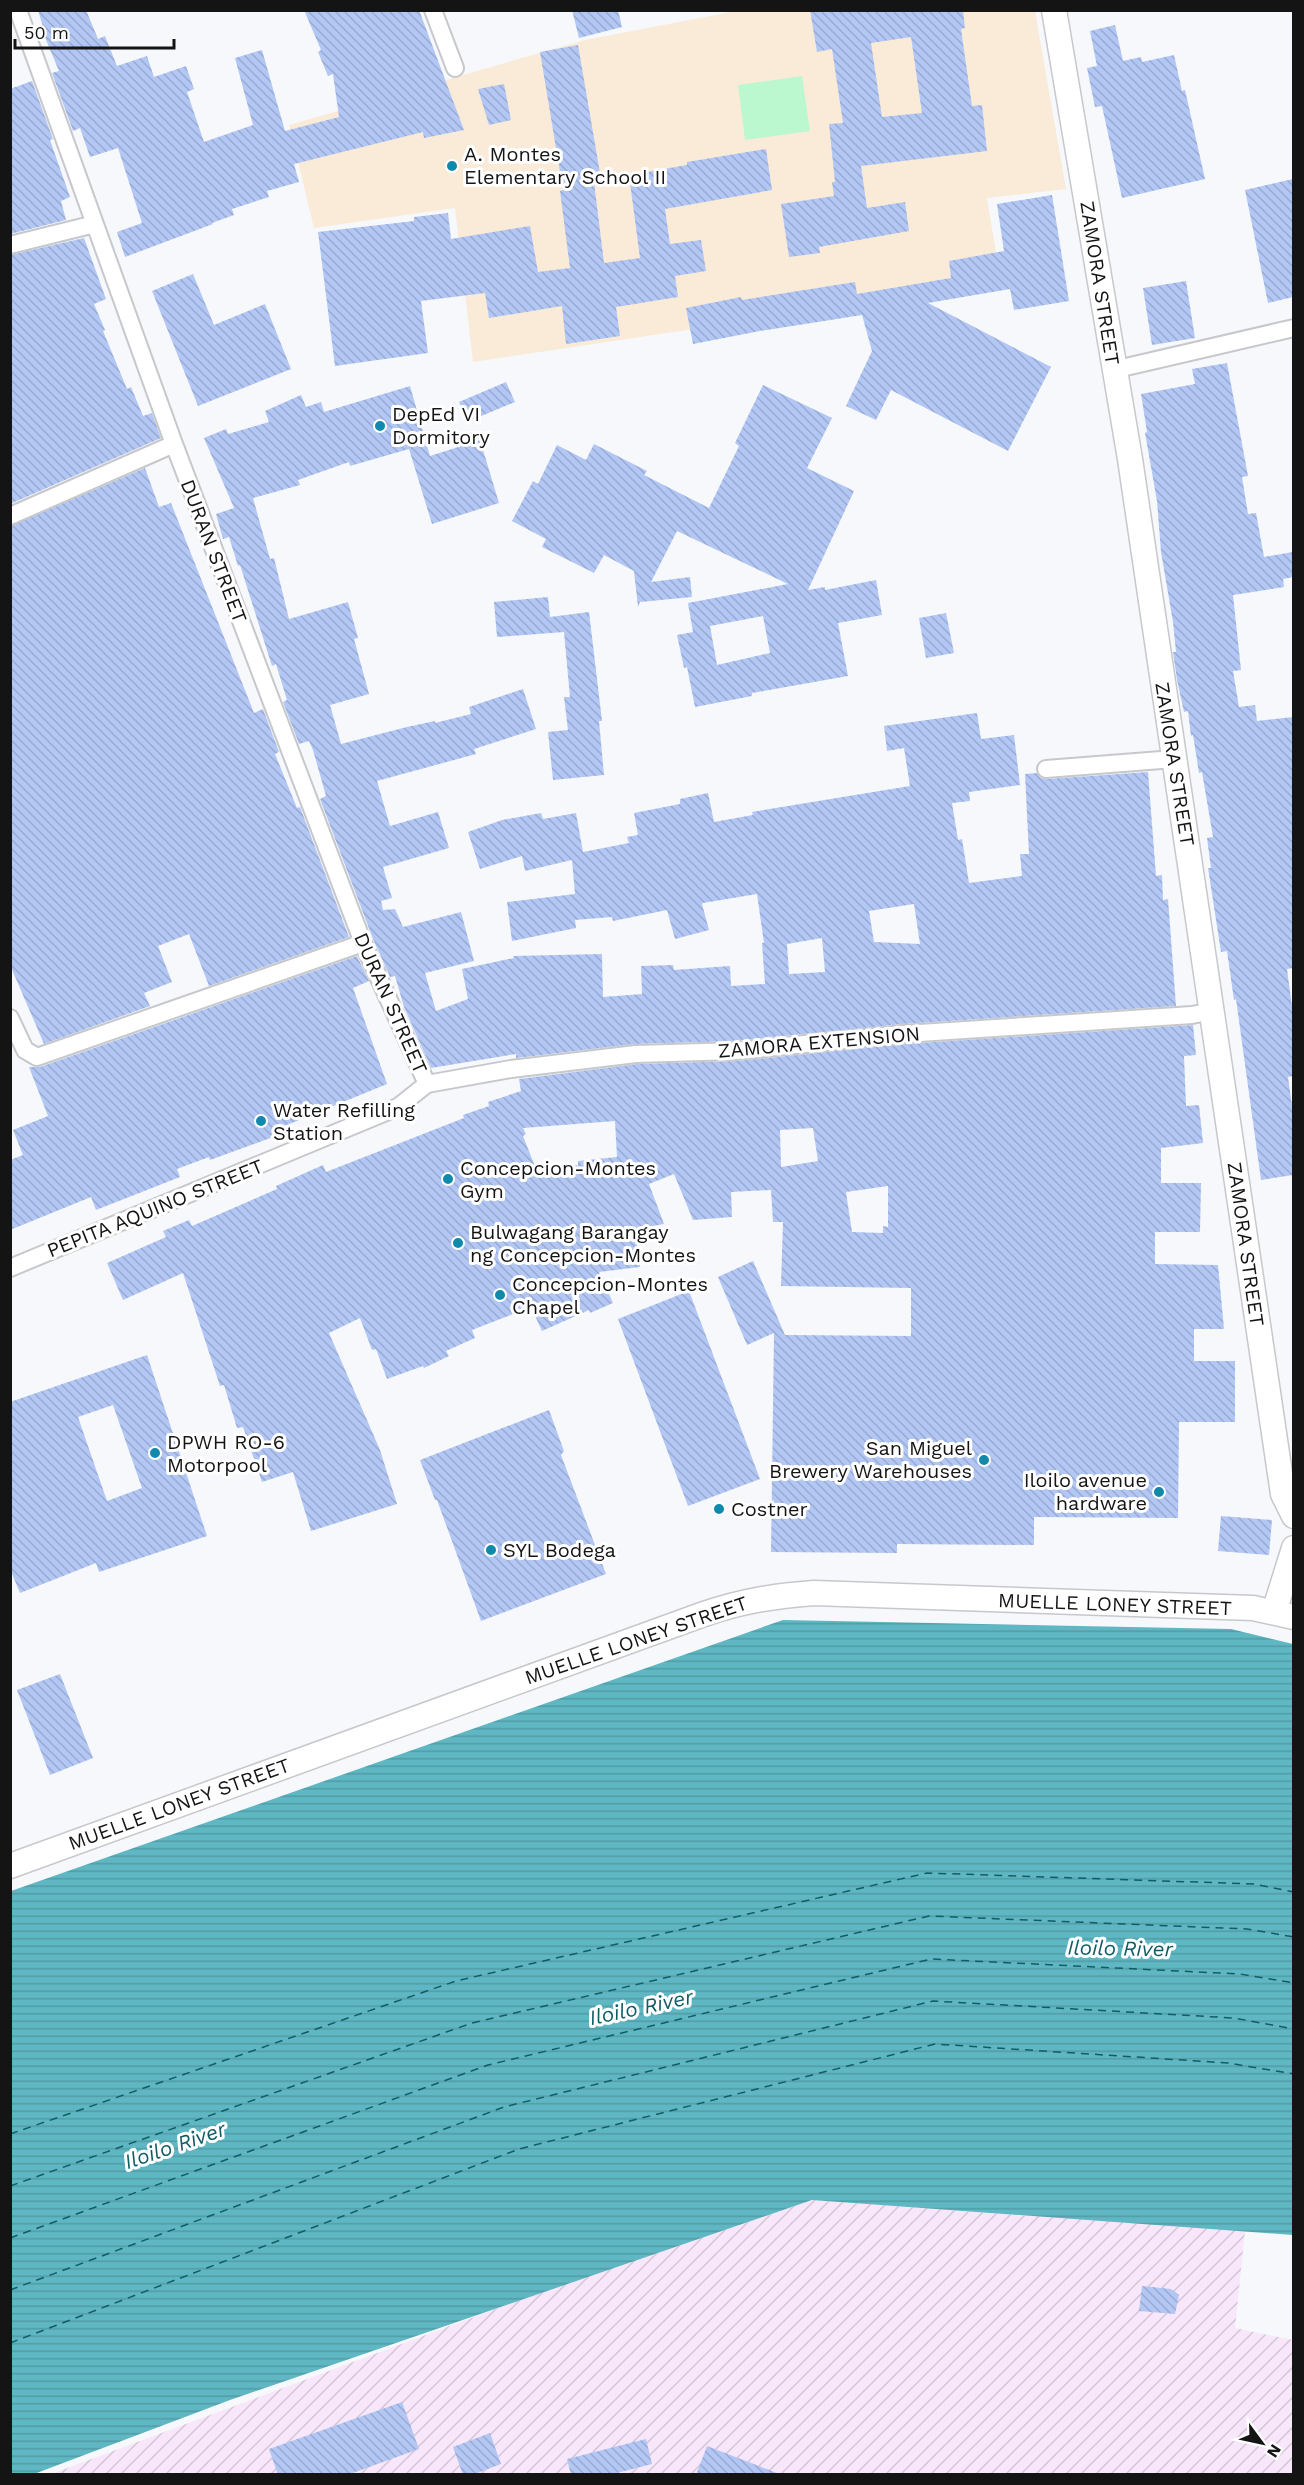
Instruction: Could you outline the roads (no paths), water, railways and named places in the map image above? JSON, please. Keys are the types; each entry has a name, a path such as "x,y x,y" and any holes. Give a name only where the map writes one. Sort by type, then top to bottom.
{"street":[{"name":"DURAN STREET","path":"18,10 174,444 363,943 427,1084"},
{"path":"433,10 454,68"},
{"name":"ZAMORA STREET","path":"1054,10 1105,307 1113,370 1130,459 1282,1494 1293,1516"},
{"path":"10,245 94,224"},
{"path":"1113,370 1293,328"},
{"path":"10,516 174,444"},
{"path":"1046,769 1174,759"},
{"path":"10,1018 25,1050 37,1057 363,943"},
{"name":"ZAMORA EXTENSION","path":"427,1084 511,1069 636,1054 736,1051 904,1034 1192,1015 1212,1011"},
{"name":"PEPITA AQUINO STREET","path":"10,1268 399,1107 427,1084"},
{"path":"1283,1614 1293,1548"},
{"name":"MUELLE LONEY STREET","path":"10,1866 704,1614 772,1596 838,1594 1253,1608 1283,1614"}],"water":[{"name":"Iloilo River","path":"783,1620 1231,1629 1293,1644 1293,2235 812,2200 230,2400 34,2474 11,2474 11,1891"}],"place":[{"name":"A. Montes Elementary School II","path":"452,166"},
{"name":"DepEd VI Dormitory","path":"380,426"},
{"name":"Water Refilling Station","path":"261,1121"},
{"name":"Concepcion-Montes Gym","path":"448,1179"},
{"name":"Bulwagang Barangay ng Concepcion-Montes","path":"458,1243"},
{"name":"Concepcion-Montes Chapel","path":"500,1295"},
{"name":"DPWH RO-6 Motorpool","path":"155,1453"},
{"name":"San Miguel Brewery Warehouses","path":"984,1460"},
{"name":"Iloilo avenue hardware","path":"1159,1492"},
{"name":"Costner","path":"719,1509"},
{"name":"SYL Bodega","path":"491,1550"}]}
